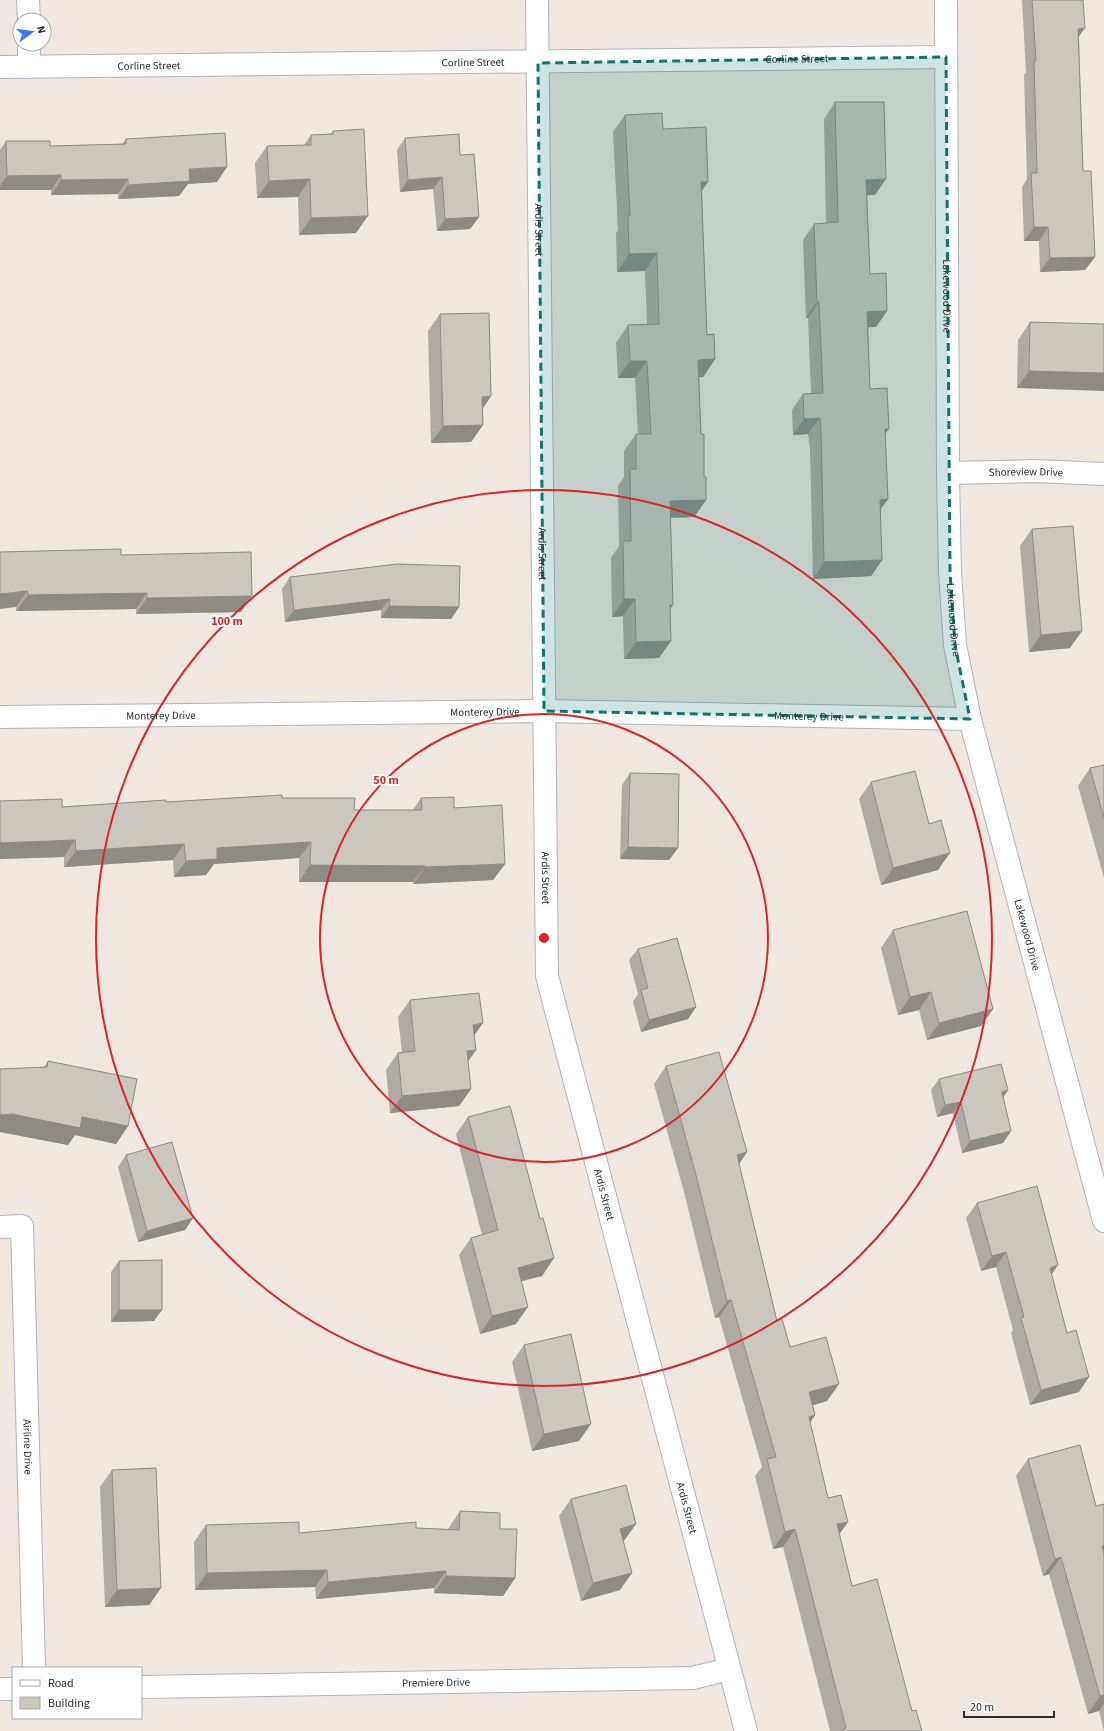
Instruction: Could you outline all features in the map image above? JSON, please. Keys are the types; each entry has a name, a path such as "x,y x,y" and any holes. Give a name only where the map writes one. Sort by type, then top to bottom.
{"street":[{"path":"28,0 29,12"},
{"name":"Ardis Street","path":"537,0 547,976 746,1731"},
{"name":"Lakewood Drive","path":"946,0 948,473 950,572 955,645 970,718 1104,1221"},
{"path":"29,52 29,67"},
{"name":"Corline Street","path":"0,67 538,63 946,57"},
{"name":"Shoreview Drive","path":"948,473 1036,471 1104,474"},
{"name":"Monterey Drive","path":"0,717 544,711 970,718"},
{"name":"Airline Drive","path":"0,1227 22,1226 34,1667"},
{"name":"Premiere Drive","path":"142,1687 693,1678 729,1669"},
{"path":"0,1689 12,1689"}],"highlighted area":[{"path":"946,57 950,572 955,645 970,719 544,711 538,63"}],"building":[{"path":"1032,0 1083,0 1085,28 1078,29 1083,171 1091,171 1095,257 1050,258 1048,227 1034,227 1031,173 1037,173 1034,61 1036,61"},
{"path":"835,102 884,102 886,179 866,180 870,274 886,273 887,311 867,312 870,389 887,388 889,429 885,429 888,499 880,500 882,560 824,562 820,418 804,419 803,394 823,393 814,224 838,222"},
{"path":"662,113 663,129 706,127 708,182 701,182 707,335 714,334 715,359 698,360 701,434 704,434 704,477 706,477 706,500 670,501 673,605 670,605 671,641 636,642 635,599 624,599 623,541 631,541 630,469 636,469 636,434 651,434 647,361 630,361 628,325 659,324 657,253 629,254 628,216 630,216 625,115"},
{"path":"364,129 368,216 311,218 310,179 269,181 267,146 311,145 311,135 333,134 333,131"},
{"path":"225,133 227,167 189,169 190,181 128,185 128,179 61,180 61,175 7,176 6,141 50,141 50,146 126,144 126,139"},
{"path":"459,134 460,155 474,154 479,217 445,219 442,177 408,180 405,138"},
{"path":"489,313 491,396 482,397 483,425 443,426 440,314"},
{"path":"1030,322 1104,324 1104,373 1029,371"},
{"path":"1073,526 1082,631 1041,635 1032,529"},
{"path":"121,549 121,555 251,552 252,596 147,598 147,593 28,595 27,591 0,594 0,552"},
{"path":"397,564 460,566 459,607 389,606 390,599 294,610 290,577"},
{"path":"1104,765 1104,818 1090,768"},
{"path":"915,771 929,824 941,820 950,853 893,868 871,782"},
{"path":"630,773 679,774 678,848 628,847"},
{"path":"282,795 282,798 355,798 354,810 422,810 421,798 454,797 454,808 502,805 505,864 425,867 310,865 311,842 217,848 217,859 186,861 184,844 76,851 75,840 0,843 0,801 62,799 62,807 166,800 166,802"},
{"path":"967,911 993,1009 939,1023 931,992 910,997 893,930"},
{"path":"677,938 696,1007 649,1020 641,990 648,988 638,949"},
{"path":"479,993 483,1023 473,1025 476,1050 467,1051 471,1089 402,1096 398,1053 415,1051 410,1000"},
{"path":"719,1052 747,1152 737,1155 777,1321 782,1319 790,1347 826,1337 839,1384 809,1392 815,1415 809,1417 828,1498 841,1495 848,1522 837,1524 852,1586 877,1579 912,1711 916,1710 922,1731 843,1731 843,1729 846,1728 795,1529 785,1532 767,1459 776,1457 731,1300 727,1301 696,1175 666,1066"},
{"path":"48,1061 137,1079 128,1126 82,1117 80,1128 12,1114 0,1115 0,1069 47,1067"},
{"path":"1001,1064 1008,1090 1002,1092 1011,1131 970,1141 961,1102 945,1105 939,1079"},
{"path":"510,1106 540,1219 543,1218 554,1258 518,1268 528,1307 492,1316 471,1238 498,1230 468,1117"},
{"path":"172,1142 193,1218 147,1231 126,1155"},
{"path":"1037,1186 1058,1265 1050,1268 1067,1333 1076,1330 1089,1377 1041,1390 1021,1318 1024,1317 1006,1252 992,1256 977,1203"},
{"path":"162,1260 162,1310 119,1310 119,1261"},
{"path":"571,1334 591,1424 544,1434 524,1345"},
{"path":"1080,1445 1096,1506 1104,1504 1104,1545 1102,1546 1104,1554 1104,1695 1100,1696 1061,1557 1055,1559 1028,1459"},
{"path":"156,1468 161,1588 117,1590 112,1470"},
{"path":"626,1485 636,1524 620,1529 632,1573 593,1583 571,1499"},
{"path":"460,1511 500,1513 500,1529 517,1529 515,1578 446,1576 446,1571 328,1582 327,1570 207,1573 206,1525 299,1522 299,1533 416,1522 416,1528 459,1530"}]}
